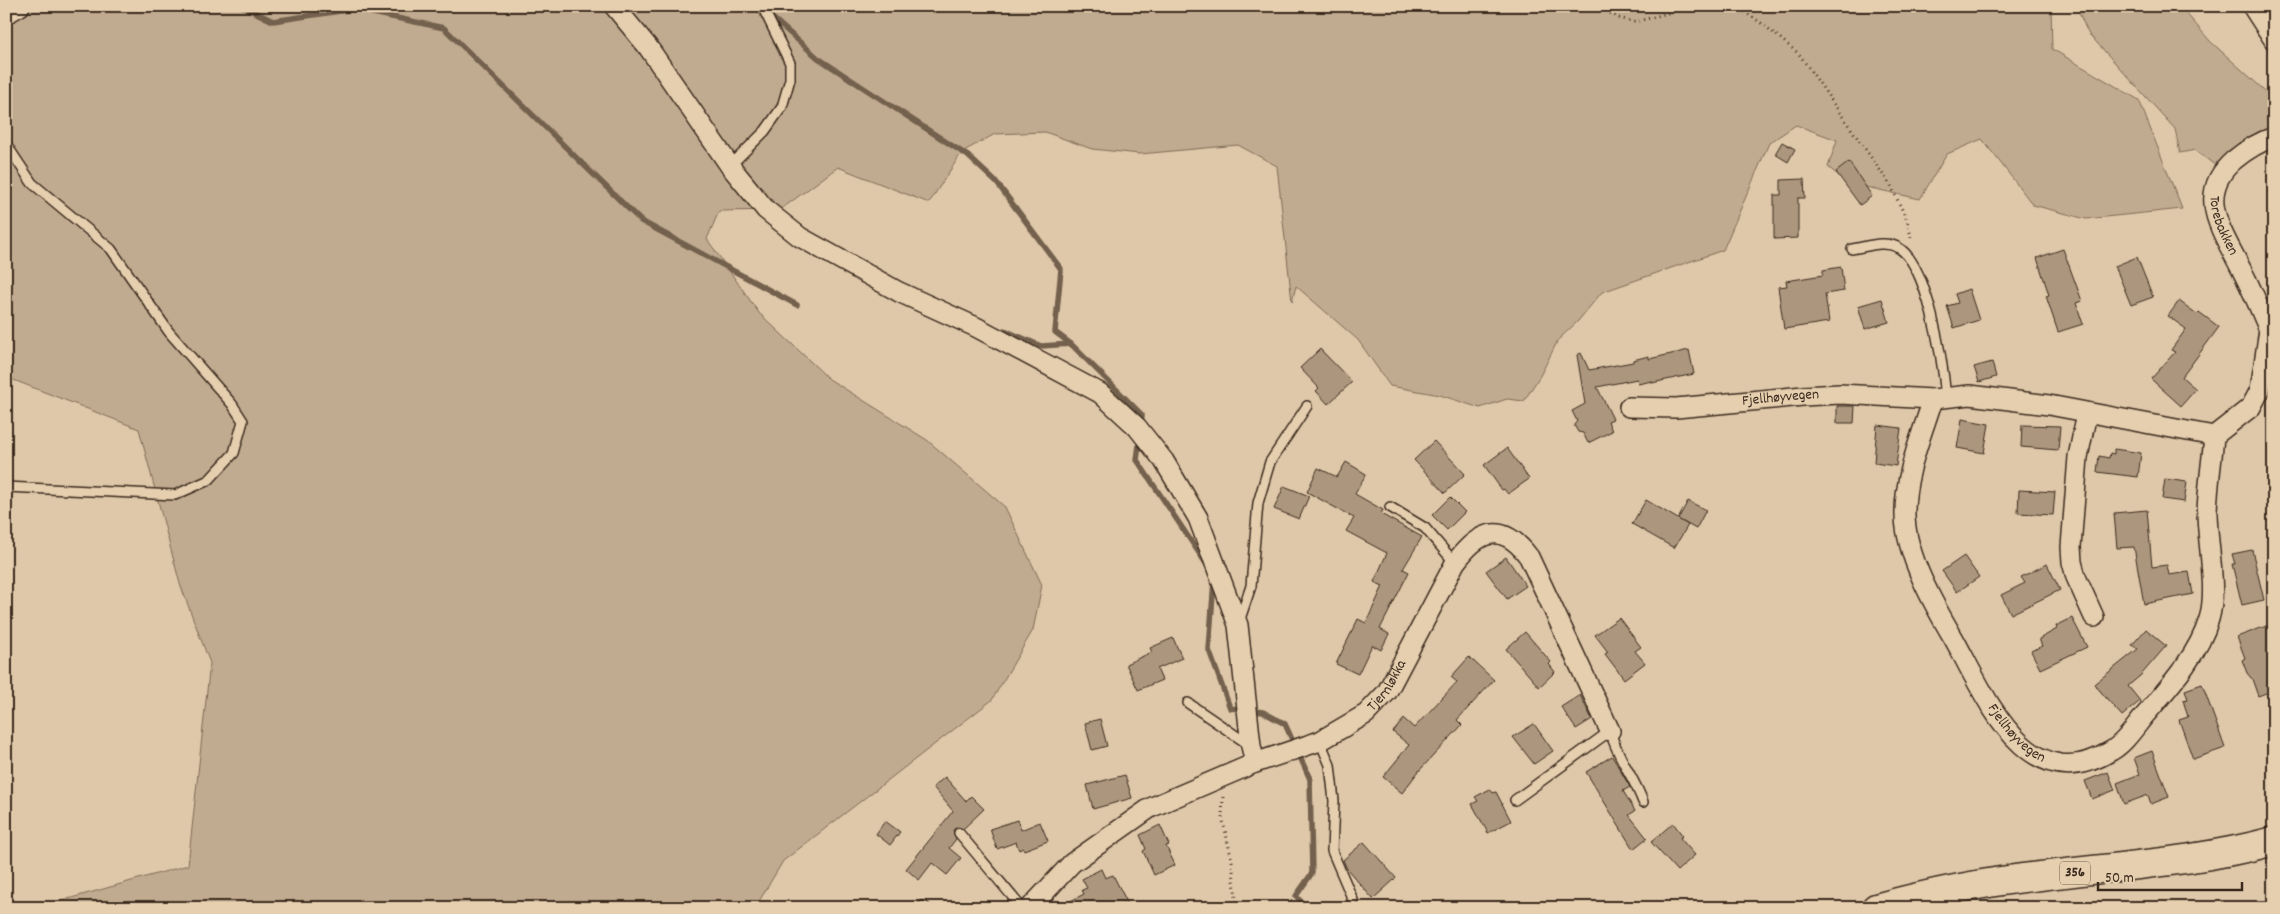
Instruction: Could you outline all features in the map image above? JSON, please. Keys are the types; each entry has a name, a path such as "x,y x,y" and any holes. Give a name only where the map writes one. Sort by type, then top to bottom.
{"main road":[{"name":"356","path":"1876,908 1976,885 2207,857 2274,841"}],"street":[{"path":"6,14 20,6"},
{"path":"614,6 648,47 730,166 766,210 800,237 899,292 976,327 1100,393 1137,427 1164,461 1198,518 1238,625 1253,754"},
{"path":"2252,6 2274,40"},
{"name":"Torebakken","path":"2271,331 2220,227 2213,202 2216,180 2225,168 2241,154 2262,141 2274,137"},
{"path":"2214,436 2252,407 2260,390 2271,331"},
{"name":"Fjellhøyvegen","path":"1629,407 1676,408 1840,394 1939,398 1970,395 2007,398 2214,436 2207,510 2212,598 2210,617 2202,637 2158,700 2113,750 2089,762 2074,765 2052,762 2034,756 2015,740 1993,710 1917,566 1908,538 1905,517 1906,494 1910,470 1939,398"},
{"path":"2087,413 2078,457 2071,547 2076,577 2094,616"},
{"name":"Tjernløkka","path":"1030,908 1072,863 1150,808 1223,776 1253,754 1320,741 1366,714 1387,692 1455,562 1469,544 1480,536 1497,534 1518,542 1529,557 1610,732"}],"lane":[{"path":"730,166 765,132 782,107 790,80 790,63 762,6"},
{"path":"6,144 32,184 111,249 169,332 232,404 244,421 234,453 209,480 176,495 6,487"},
{"path":"1852,250 1886,244 1896,246 1907,254 1917,268 1933,323 1943,371 1939,398"},
{"path":"1238,625 1251,586 1258,502 1270,462 1307,406"},
{"path":"1390,507 1425,528 1455,562"},
{"path":"1188,703 1253,754"},
{"path":"1515,800 1610,732 1619,758 1639,791 1643,802"},
{"path":"1320,741 1330,765 1334,801 1332,852 1353,900"},
{"path":"959,833 1022,908"}],"path":[{"path":"1597,6 1619,18 1635,22 1694,6"},
{"path":"1736,6 1764,25 1799,54 1891,186 1908,220 1917,268"},
{"path":"1223,776 1222,816 1232,861 1237,908"}],"shaded area":[{"path":"6,6 2051,6 2052,49 2139,100 2182,209 2086,219 2033,205 1982,139 1947,154 1920,199 1848,183 1828,167 1837,140 1796,125 1769,143 1723,250 1602,292 1578,321 1558,340 1541,374 1524,401 1507,399 1480,408 1440,395 1390,386 1358,340 1296,286 1292,302 1277,166 1238,145 1140,154 1092,149 1045,132 995,134 962,152 929,203 838,167 780,210 719,211 707,239 759,313 829,379 927,440 1005,507 1042,585 1033,630 992,700 783,861 758,903 758,908 36,908 188,865 210,663 180,584 139,429 6,377"},
{"path":"2076,6 2180,6 2210,41 2274,99 2274,131 2216,166 2195,150 2180,153 2175,129 2088,33"}],"building":[{"path":"1782,142 1795,149 1788,162 1775,154"},
{"path":"1849,162 1872,196 1860,205 1836,172"},
{"path":"1804,179 1805,198 1798,198 1798,238 1774,239 1774,195 1781,195 1781,180"},
{"path":"2063,249 2082,301 2076,303 2083,324 2058,332 2046,296 2049,295 2037,258"},
{"path":"2137,257 2153,297 2131,305 2115,266"},
{"path":"1841,267 1844,291 1825,294 1829,322 1784,329 1778,287 1787,286 1786,281 1823,275 1823,270"},
{"path":"1969,289 1979,320 1954,328 1947,306 1958,303 1955,294"},
{"path":"1882,299 1889,322 1865,329 1858,306"},
{"path":"2179,301 2197,314 2199,312 2219,327 2182,377 2196,389 2181,406 2151,379 2175,352 2171,350 2186,329 2168,316"},
{"path":"1320,349 1352,382 1328,404 1316,391 1319,388 1300,368"},
{"path":"1689,350 1694,374 1652,383 1652,381 1638,384 1637,379 1597,387 1613,419 1608,421 1612,431 1588,443 1583,433 1578,432 1574,425 1577,421 1572,411 1585,404 1577,355 1581,353 1589,370 1633,362 1633,360 1649,356 1649,359"},
{"path":"1992,362 1996,377 1979,382 1974,367"},
{"path":"1837,406 1855,406 1854,423 1837,423"},
{"path":"1962,419 1989,424 1984,453 1957,448"},
{"path":"1877,425 1901,428 1896,466 1874,463"},
{"path":"2022,425 2060,426 2058,450 2021,447"},
{"path":"1434,441 1465,474 1445,493 1414,460"},
{"path":"1507,448 1529,479 1508,494 1504,489 1502,490 1484,465"},
{"path":"2114,449 2141,453 2138,477 2097,472 2099,456 2109,458 2110,453 2114,454"},
{"path":"1346,462 1366,474 1355,494 1383,510 1381,514 1422,537 1403,569 1409,572 1380,629 1389,634 1381,650 1372,645 1358,674 1336,664 1358,619 1366,623 1383,586 1374,582 1387,553 1346,531 1354,518 1307,492 1318,468 1337,477"},
{"path":"2165,479 2187,482 2184,502 2162,499"},
{"path":"1284,486 1309,496 1299,519 1274,509"},
{"path":"2019,490 2055,492 2053,515 2018,513"},
{"path":"1450,497 1465,512 1447,530 1432,515"},
{"path":"1646,500 1688,525 1674,548 1632,524"},
{"path":"1688,501 1706,510 1696,529 1678,519"},
{"path":"2147,510 2152,567 2167,565 2169,575 2189,572 2193,594 2144,604 2134,547 2117,548 2114,513"},
{"path":"2252,550 2264,600 2242,605 2232,564 2235,564 2232,554"},
{"path":"1964,556 1979,577 1957,592 1942,571"},
{"path":"1506,557 1526,586 1507,599 1486,571"},
{"path":"2047,564 2060,590 2011,614 2001,595 2025,583 2021,577"},
{"path":"1619,618 1641,647 1635,651 1645,663 1624,679 1605,654 1608,652 1595,635"},
{"path":"2072,618 2087,647 2040,669 2031,651 2042,646 2039,639 2057,629 2056,626"},
{"path":"2269,625 2274,637 2274,690 2258,696 2242,660 2245,658 2237,637"},
{"path":"2146,629 2166,646 2141,675 2128,686 2140,701 2122,716 2094,684 2138,649 2132,645"},
{"path":"1525,632 1551,662 1549,664 1555,672 1539,687 1506,649"},
{"path":"1173,638 1182,658 1157,669 1162,680 1138,690 1126,664 1152,652 1150,648"},
{"path":"1469,657 1494,680 1457,720 1462,725 1418,772 1402,793 1383,777 1409,745 1393,732 1404,719 1414,728 1457,682 1451,677"},
{"path":"2202,684 2225,748 2193,759 2179,720 2188,717 2183,700 2188,699 2185,690"},
{"path":"1580,695 1592,719 1576,729 1561,707"},
{"path":"1100,719 1107,746 1092,750 1085,723"},
{"path":"1534,724 1553,751 1534,764 1513,737"},
{"path":"2152,751 2169,797 2151,804 2148,795 2124,804 2117,783 2140,774 2134,758"},
{"path":"1612,756 1630,787 1623,791 1635,811 1629,815 1647,838 1633,849 1586,772"},
{"path":"2108,772 2115,790 2092,799 2085,781"},
{"path":"1125,775 1132,798 1093,809 1087,785"},
{"path":"945,777 966,801 971,796 984,809 963,829 957,827 953,830 956,839 949,848 961,858 947,875 932,863 919,880 906,869 953,811 933,787"},
{"path":"1490,789 1493,793 1496,792 1511,821 1488,833 1472,804 1478,801 1475,797"},
{"path":"1017,820 1021,830 1040,822 1048,841 1024,850 1023,848 1019,850 1016,842 997,849 990,829"},
{"path":"885,821 900,832 890,845 876,834"},
{"path":"1673,823 1683,836 1680,838 1695,855 1677,871 1651,842"},
{"path":"1160,825 1169,845 1166,846 1175,865 1154,875 1143,851 1146,849 1140,835"},
{"path":"1364,842 1396,878 1373,899 1347,869 1343,860"},
{"path":"1101,869 1105,878 1113,875 1127,902 1116,908 1057,908 1084,894 1082,890 1087,888 1082,879"}],"waterway":[{"path":"242,6 273,21 354,9 444,28 641,221 797,305"},
{"path":"767,13 818,58 968,156 997,183 1061,269 1055,332 1071,344 1142,415 1141,425"},
{"path":"1004,330 1041,346 1071,344"},
{"path":"1140,437 1137,460 1209,568"},
{"path":"1214,580 1209,650 1230,708 1263,712 1285,724 1310,779 1312,873 1296,896 1307,908"}]}
